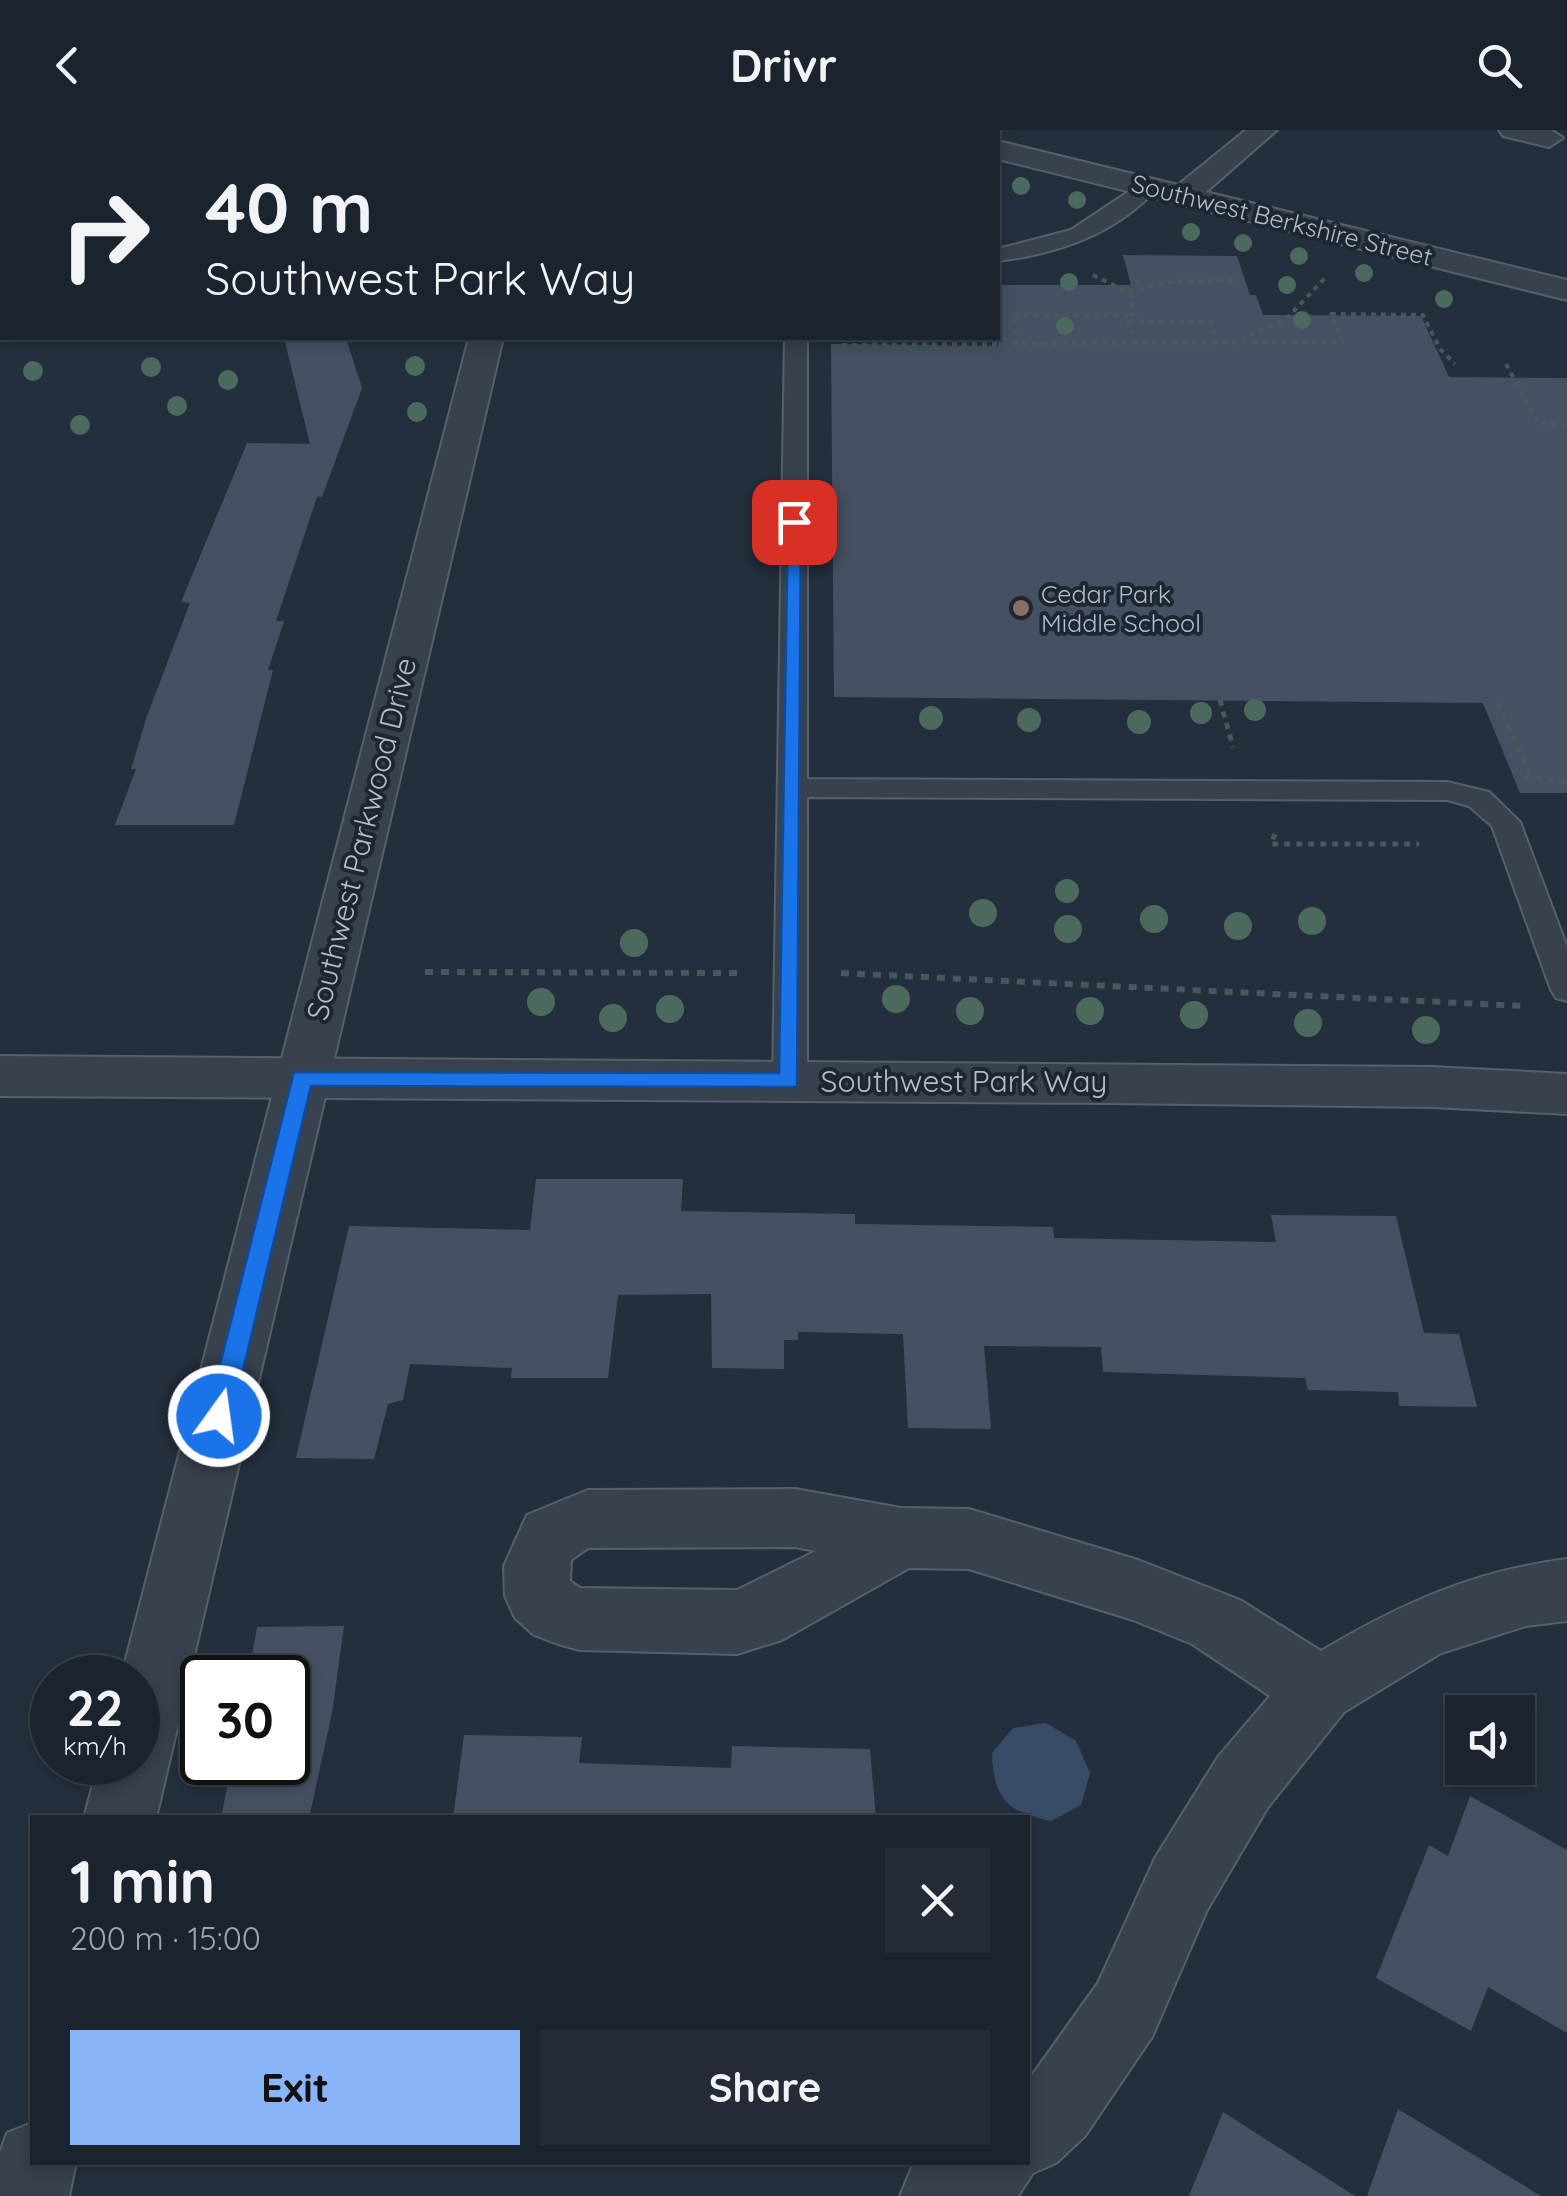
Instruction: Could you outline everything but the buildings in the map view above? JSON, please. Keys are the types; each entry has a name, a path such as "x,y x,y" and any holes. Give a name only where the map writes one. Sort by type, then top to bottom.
{"street":[{"path":"1183,196 1264,130"},
{"path":"1513,130 1549,138"},
{"name":"Southwest Berkshire Street","path":"1000,151 1567,290"},
{"name":"Southwest Parkwood Drive","path":"160,1658 486,340"},
{"name":"Southwest Park Way","path":"0,1076 1432,1086 1567,1094"},
{"path":"900,1538 969,1539 1138,1591 1220,1624 1320,1689"},
{"path":"1030,2133 1057,2108 1125,2010 1181,1884 1243,1782 1320,1689 1423,1627 1526,1595 1567,1590"},
{"path":"121,1815 128,1785"},
{"path":"28,2196 35,2165"}],"lane":[{"path":"1000,254 1051,246 1103,226 1147,188"},
{"path":"790,1081 796,341"},
{"path":"790,788 1447,791 1479,799 1505,822 1567,990"}],"path":[{"path":"1051,246 1079,268 1128,291 1180,281 1240,280"},
{"path":"1236,342 1287,318 1332,271"},
{"path":"1136,279 1139,290"},
{"path":"1128,291 1134,343"},
{"path":"1016,344 1012,315 1020,312 1201,319 1211,322 1216,343"},
{"path":"796,341 1342,342 1332,314 1424,314 1440,348 1455,364"},
{"path":"1506,364 1538,423 1567,424"},
{"path":"1498,702 1532,778"},
{"path":"1271,844 1419,844"},
{"path":"425,972 789,973 1538,1007"}],"water":[{"path":"1046,1723 1076,1741 1090,1773 1081,1805 1051,1821 1023,1813 1005,1801 996,1782 992,1753 1013,1728"}],"place":[{"name":"Cedar Park Middle School","path":"1021,608"}],"route":[{"path":"219,1416 302,1078 790,1081 794,522"}]}
